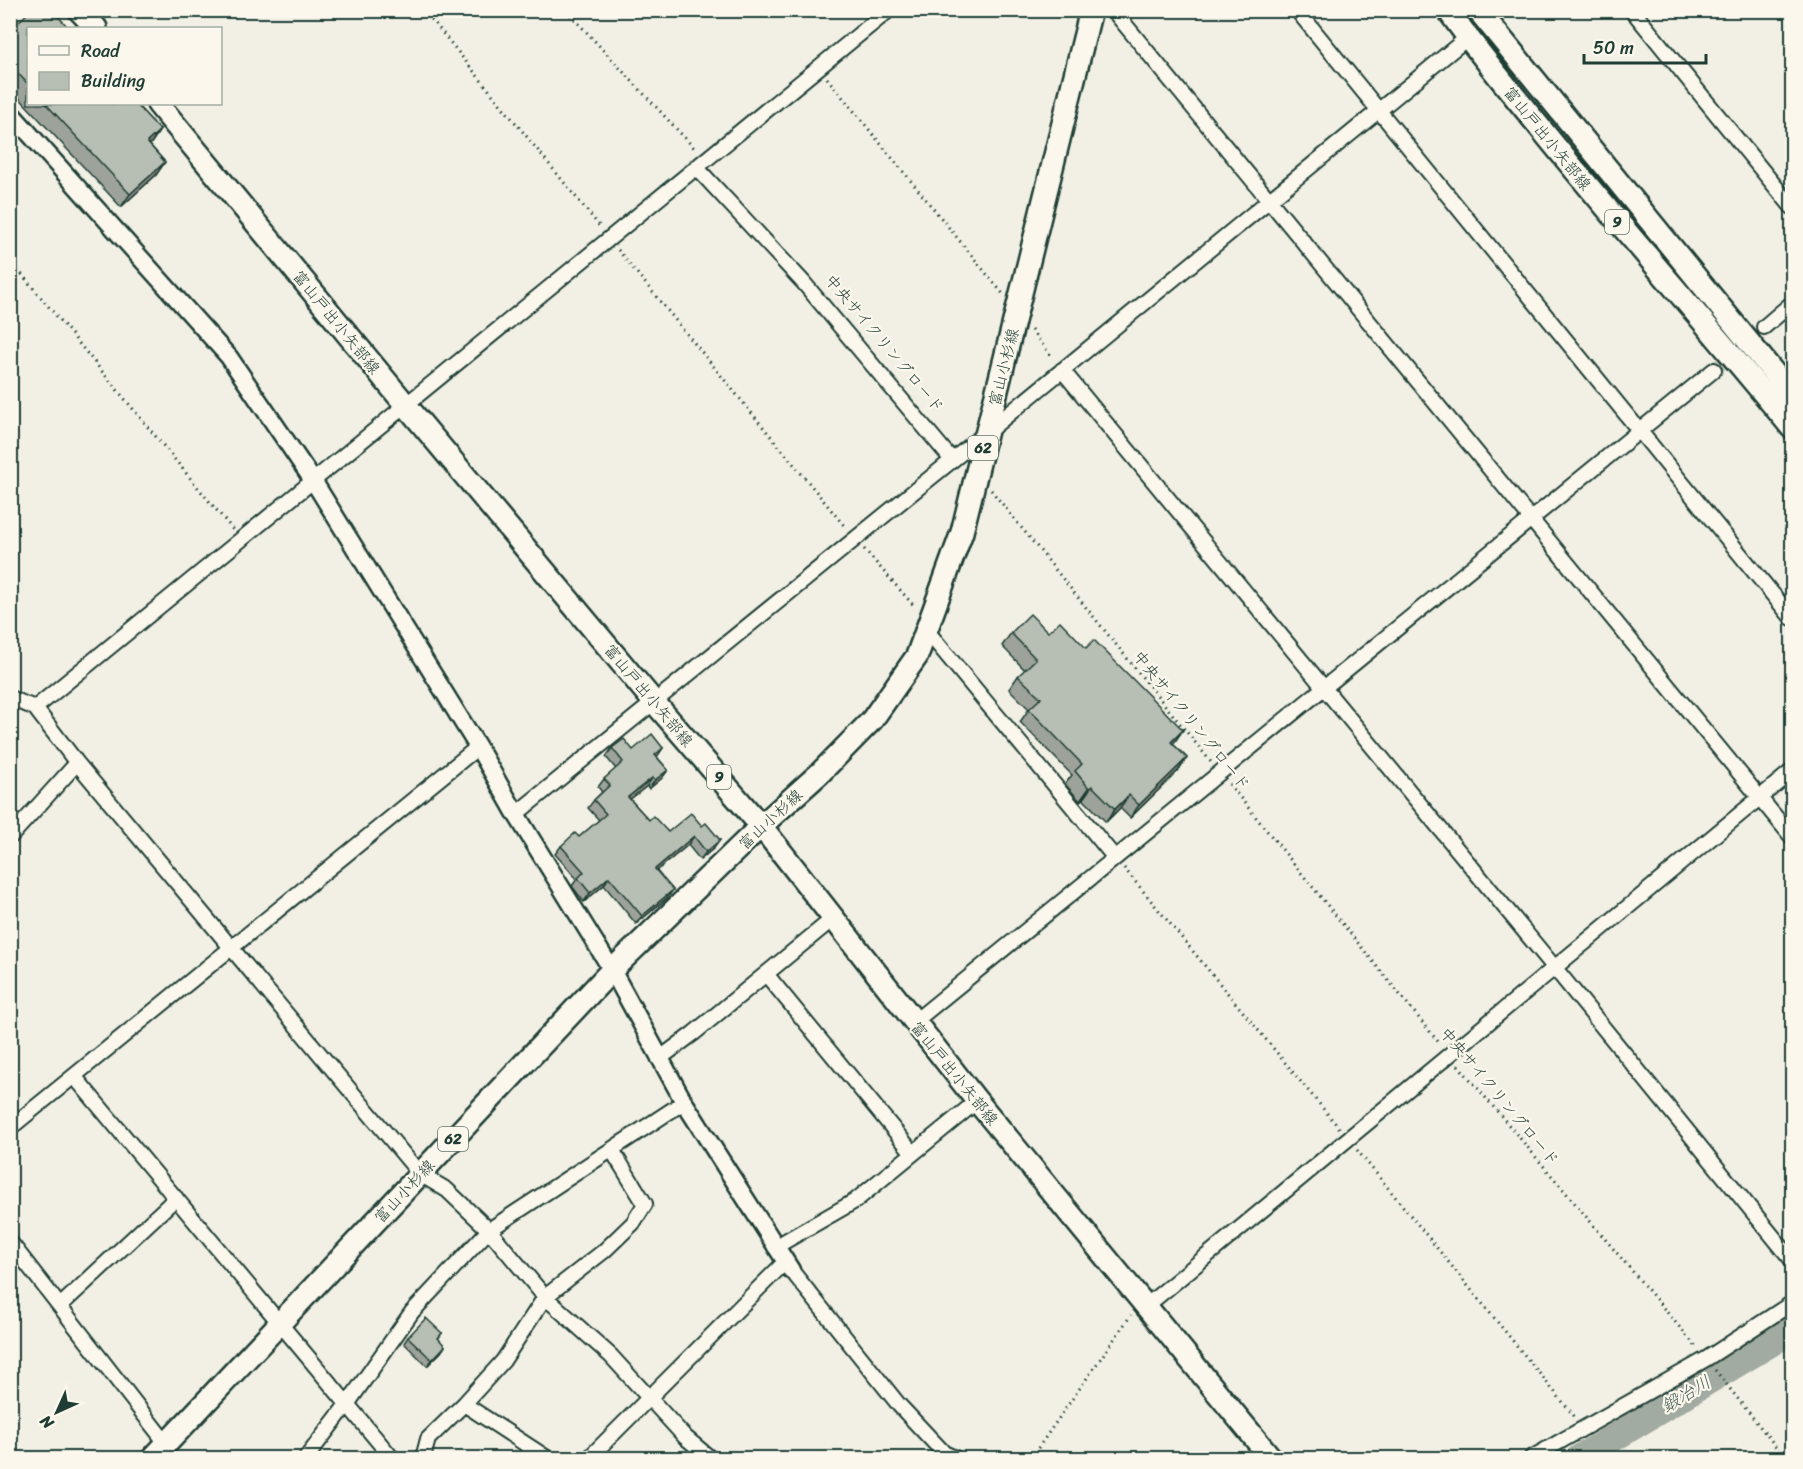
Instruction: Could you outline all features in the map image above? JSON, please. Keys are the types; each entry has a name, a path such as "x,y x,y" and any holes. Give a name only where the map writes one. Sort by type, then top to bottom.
{"main road":[{"path":"79,10 95,27"},
{"name":"富山小杉線","path":"159,1451 612,970 761,826 820,773 872,720 917,656 962,532 1091,10"},
{"name":"富山戸出小矢部線","path":"1448,10 1467,38 1591,191 1792,428"},
{"name":"富山戸出小矢部線","path":"1485,13 1792,395"},
{"name":"富山戸出小矢部線","path":"159,105 405,404 654,702 761,826 835,917 977,1101 1271,1458"}],"street":[{"path":"35,708 889,10"},
{"path":"1113,10 1792,837"},
{"path":"1297,10 1792,618"},
{"path":"1632,10 1792,207"},
{"path":"516,814 987,432 1467,38"},
{"path":"10,112 229,357 314,482 478,747 516,814 612,970 684,1102 775,1247 899,1405 945,1456"},
{"path":"701,164 952,460"},
{"path":"1764,327 1792,303"},
{"path":"1062,369 1792,1260"},
{"path":"914,1022 1714,370"},
{"path":"928,628 1115,858"},
{"path":"10,698 35,708 77,763 420,1174 447,1190 489,1230 545,1297 611,1356 685,1437 710,1458"},
{"path":"10,1128 478,747"},
{"path":"10,837 77,763"},
{"path":"1143,1304 1792,771"},
{"path":"659,1059 835,917"},
{"path":"766,974 913,1153"},
{"path":"74,1076 392,1458"},
{"path":"775,1247 855,1201 977,1101"},
{"path":"306,1458 412,1312 489,1230 684,1102"},
{"path":"423,1458 428,1439 503,1361 545,1297 604,1251 633,1223 645,1204 612,1150"},
{"path":"60,1306 176,1198"},
{"path":"10,1242 60,1306 159,1451"},
{"path":"589,1458 788,1266"},
{"path":"1531,1458 1706,1359 1792,1303"},
{"path":"464,1404 547,1458"}],"path":[{"path":"424,10 928,628"},
{"path":"566,10 701,164"},
{"path":"819,68 1062,369"},
{"path":"10,260 242,540"},
{"name":"中央サイクリングロード","path":"977,473 1449,1055 1706,1359 1785,1458"},
{"path":"1031,1458 1143,1304"}],"building":[{"path":"31,10 52,10 68,27 27,27 27,83 10,65 10,30"},
{"path":"47,105 137,105 160,130 147,142 165,162 130,194"},
{"path":"1030,614 1048,632 1060,621 1086,648 1094,640 1183,730 1171,742 1187,758 1139,805 1129,795 1115,809 1092,786 1089,788 1075,771 1082,764 1029,709 1041,698 1018,676 1036,659 1011,633"},
{"path":"652,734 663,748 655,755 668,770 655,780 652,778 628,797 649,820 653,816 668,832 691,813 702,826 706,823 720,840 706,852 694,836 655,869 673,890 642,916 609,877 590,893 578,878 584,872 561,846 575,833 579,837 606,814 594,800 610,785 604,779 623,762 612,748 624,739 633,750"},
{"path":"426,1318 442,1333 438,1338 445,1346 432,1360 408,1337"}],"waterway":[{"name":"鍛冶川","path":"1580,1458 1792,1330"}],"tunnel":[{"path":"1714,370 1764,327"}]}
